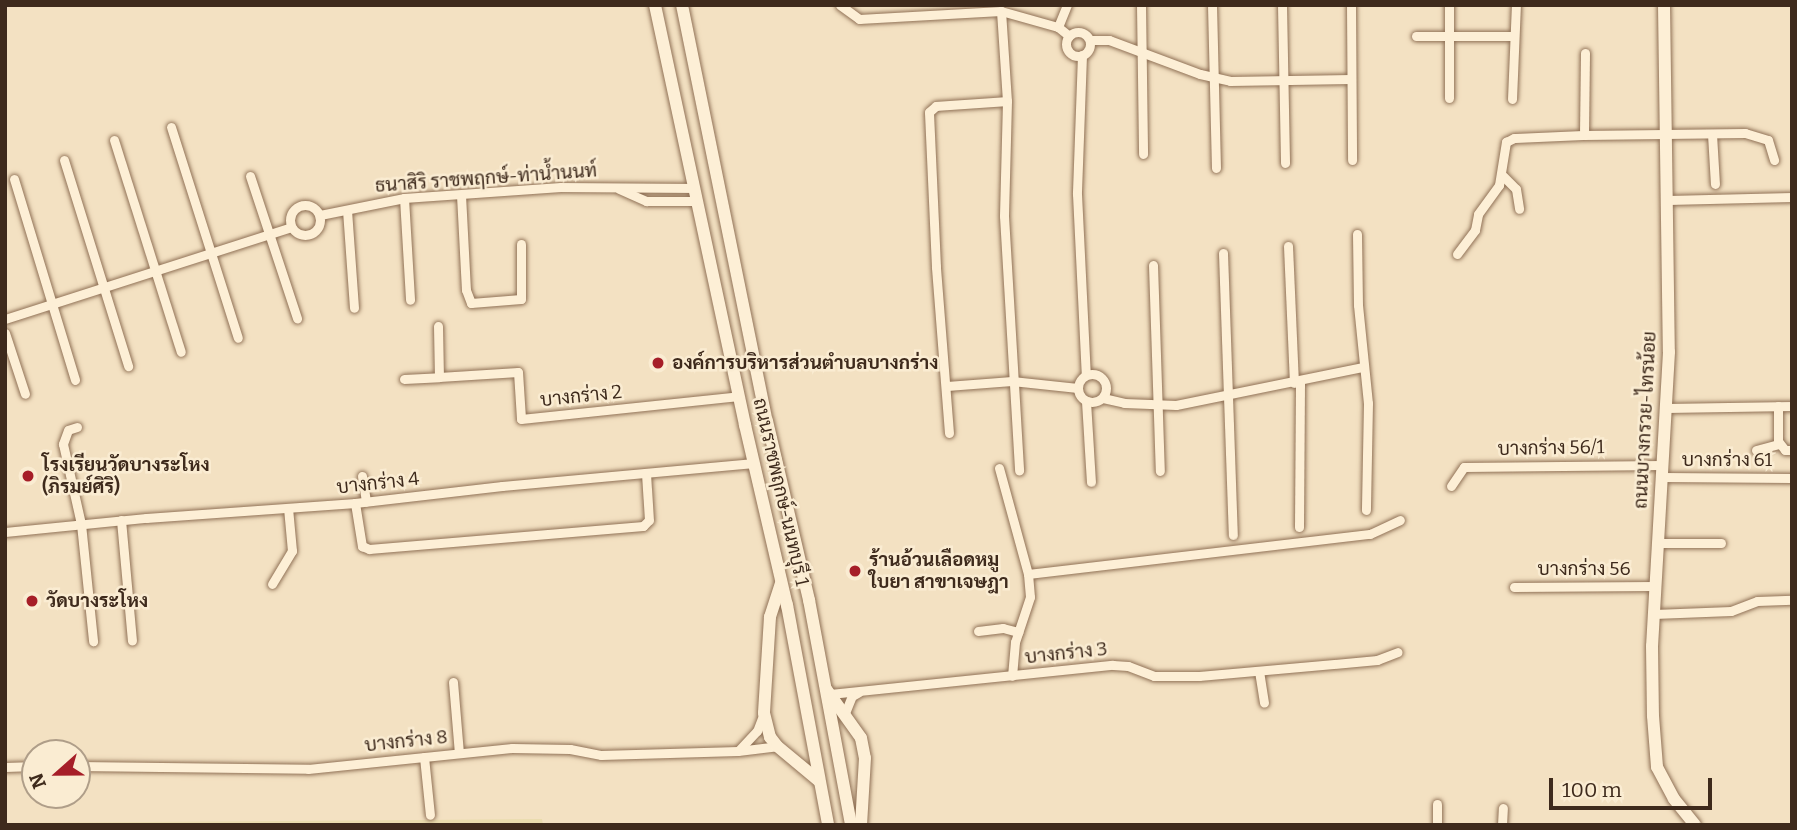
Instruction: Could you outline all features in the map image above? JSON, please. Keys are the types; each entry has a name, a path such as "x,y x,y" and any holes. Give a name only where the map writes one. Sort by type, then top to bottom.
{"main road":[{"name":"ถนนราชพฤกษ์-นนทบุรี 1","path":"655,5 739,396 782,581 828,825"},
{"name":"ถนนราชพฤกษ์-นนทบุรี 1","path":"682,5 766,419 828,691 851,825"},
{"name":"ถนนบางกรวย-ไทรน้อย","path":"1664,5 1670,307 1655,586 1653,716 1657,767 1674,799 1695,825"},
{"path":"782,581 770,617 764,713 770,737 777,746 820,781"},
{"path":"828,691 861,738 865,758 862,825"}],"street":[{"path":"840,5 859,19 1001,11 1058,27 1069,36"},
{"path":"1058,27 1067,5"},
{"path":"1141,5 1139,50 1143,154"},
{"path":"1212,5 1216,168"},
{"path":"1282,5 1285,163"},
{"path":"1351,5 1352,160"},
{"path":"1449,5 1449,98"},
{"path":"1512,99 1516,5"},
{"path":"1001,11 1007,101 1004,216 1019,471"},
{"path":"1069,36 1078,32 1090,40 1109,40 1214,79 1351,79"},
{"path":"1069,36 1068,50 1082,55"},
{"path":"1416,36 1514,36"},
{"path":"1078,388 1086,376 1077,194 1082,55 1088,50 1090,40"},
{"path":"1584,135 1585,53"},
{"path":"950,433 936,267 929,112 936,106 1007,101"},
{"path":"171,127 238,338"},
{"path":"1457,254 1475,230 1478,214 1491,200 1503,176 1504,149 1509,140 1584,135 1745,133 1763,136 1771,146 1774,160"},
{"path":"1712,134 1715,184"},
{"path":"114,140 181,352"},
{"path":"64,160 128,366"},
{"path":"250,176 297,318"},
{"path":"1503,176 1516,189 1519,209"},
{"path":"14,179 75,380"},
{"name":"ธนาสิริ ราชพฤกษ์-ท่าน้ำนนท์","path":"320,215 404,198 561,187 694,187"},
{"path":"614,187 646,201 697,201"},
{"path":"461,195 466,290 471,303 521,299 521,244"},
{"path":"1668,200 1792,197"},
{"path":"404,198 410,300"},
{"path":"300,206 314,208 320,215 320,227 311,235 300,235 292,227 292,212 300,206"},
{"path":"347,210 354,308"},
{"path":"5,319 212,255 292,227"},
{"path":"1357,234 1357,305 1368,403 1366,510"},
{"path":"1288,246 1297,383 1299,527"},
{"path":"1223,253 1233,535"},
{"path":"1153,265 1160,405 1160,471"},
{"path":"404,379 439,377 438,326"},
{"path":"5,333 25,394"},
{"path":"1086,401 1092,403 1103,398 1160,405 1297,383 1363,367"},
{"name":"บางกร่าง 2","path":"439,377 518,372 521,419 739,396"},
{"path":"1086,376 1099,375 1104,380 1106,386 1103,398"},
{"path":"947,386 1013,381 1078,388"},
{"path":"1078,388 1086,401 1091,482"},
{"path":"1778,407 1779,444 1785,450 1792,450"},
{"path":"1666,408 1792,407"},
{"path":"77,427 68,430 63,444 81,524 93,641"},
{"path":"1756,450 1779,444"},
{"name":"บางกร่าง 4","path":"5,532 121,520 366,502 754,463"},
{"name":"บางกร่าง 56/1","path":"1451,486 1464,467 1662,471"},
{"path":"999,468 1028,574 1030,597 1018,632 1012,676"},
{"name":"บางกร่าง 61","path":"1662,471 1792,478"},
{"path":"355,503 362,546 369,549 643,526 649,520 646,474"},
{"path":"362,476 366,502"},
{"path":"272,584 292,551 288,508"},
{"path":"121,520 132,640"},
{"path":"1028,574 1362,535 1400,520"},
{"path":"1658,543 1721,543"},
{"name":"บางกร่าง 56","path":"1514,587 1655,586"},
{"path":"1654,614 1731,611 1757,601 1792,600"},
{"path":"978,631 1003,628 1018,632"},
{"name":"บางกร่าง 3","path":"828,691 860,691 1113,665 1128,666 1147,674 1164,676 1259,671 1377,660 1398,652"},
{"path":"1259,671 1264,703"},
{"path":"453,682 459,753"},
{"path":"845,713 852,696 860,691"},
{"path":"738,751 750,741 764,713"},
{"name":"บางกร่าง 8","path":"91,766 308,769 459,753 538,748 570,749 601,755 738,751 777,746"},
{"path":"424,757 430,815"},
{"path":"1437,804 1437,825"},
{"path":"1502,825 1503,808"}],"shaded area":[{"path":"542,819 543,825 5,825 5,823"}],"place":[{"name":"องค์การบริหารส่วนตำบลบางกร่าง","path":"658,363"},
{"name":"โรงเรียนวัดบางระโหง (ภิรมย์ศิริ)","path":"28,476"},
{"name":"ร้านอ้วนเลือดหมู ใบยา สาขาเจษฎา","path":"855,571"},
{"name":"วัดบางระโหง","path":"32,601"}]}
